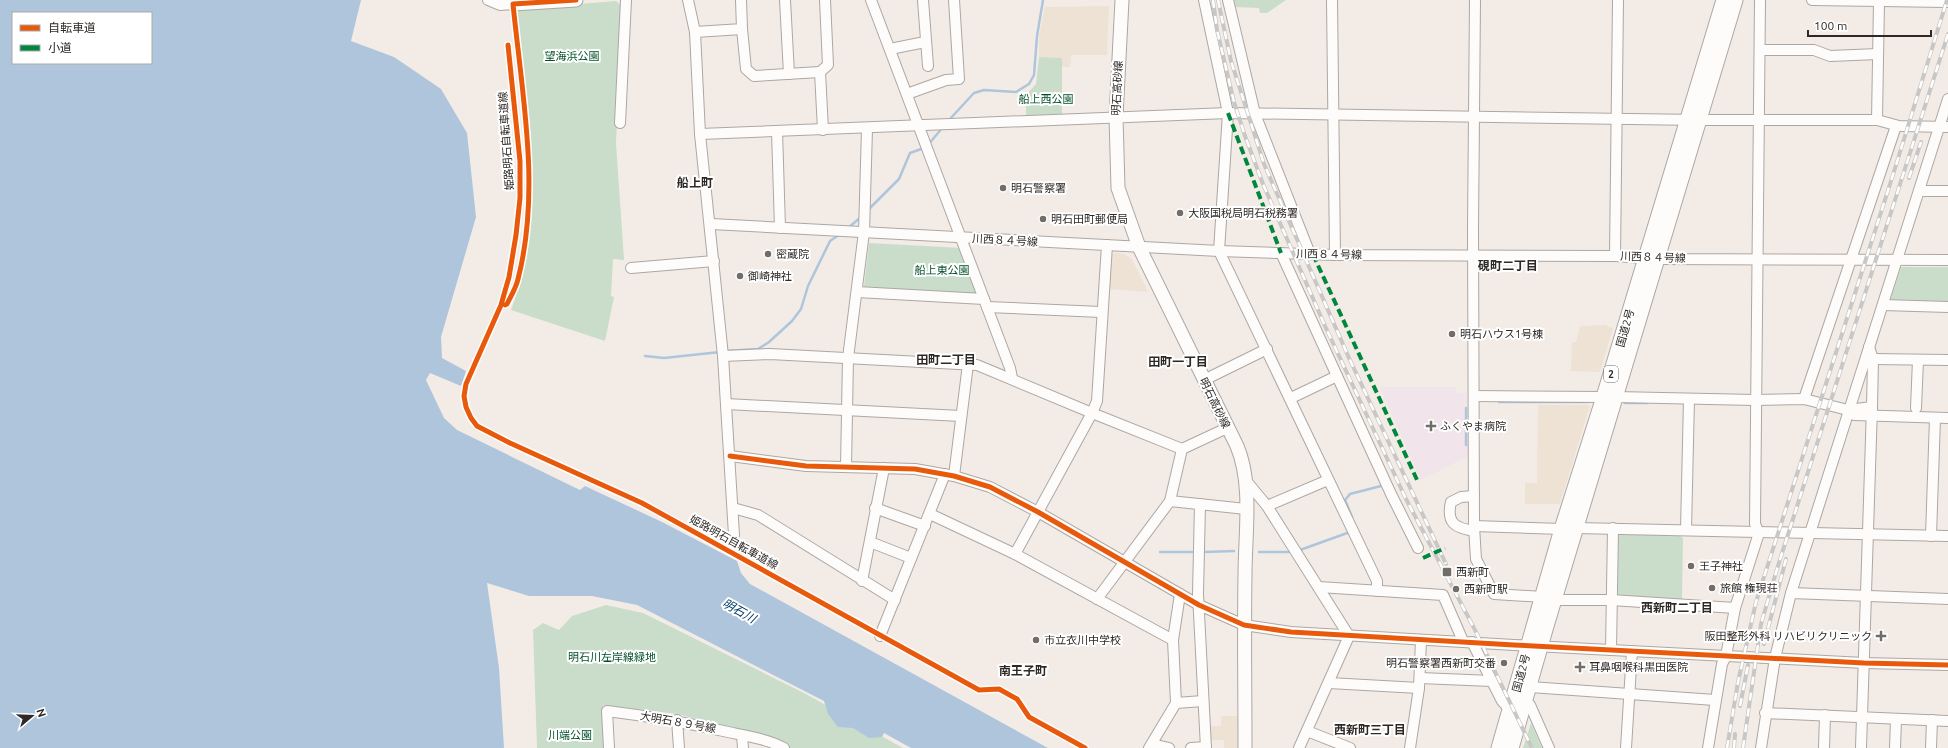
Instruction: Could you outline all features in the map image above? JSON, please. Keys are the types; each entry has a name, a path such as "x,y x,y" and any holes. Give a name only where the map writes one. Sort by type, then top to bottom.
{"highway":[{"name":"国道2号","path":"1499,748 1510,710 1534,646 1652,258 1693,120 1724,0"},
{"name":"国道2号","path":"1693,120 1735,0"},
{"name":"国道2号","path":"1511,748 1530,687 1534,646"}],"main road":[{"path":"513,4 576,0"},
{"name":"明石高砂線","path":"1122,0 1116,117 1118,188 1138,247 1242,457 1248,483 1246,509 1244,625 1245,748"}],"street":[{"path":"488,0 500,5 513,4"},
{"path":"620,123 626,0"},
{"path":"688,0 695,32 700,134 711,224 723,356 734,535"},
{"path":"741,0 746,69 754,76 820,72 828,65 825,0"},
{"path":"785,0 789,74"},
{"path":"871,0 962,237 1010,368 1012,378"},
{"path":"923,0 928,66"},
{"path":"907,94 946,80 959,79 954,0"},
{"path":"1204,0 1228,113 1219,251 1291,398 1328,480 1377,581 1377,591"},
{"path":"1228,0 1255,114 1310,254"},
{"path":"1332,0 1332,115 1335,255"},
{"path":"1475,0 1473,228 1474,528 1476,559 1494,594 1735,608"},
{"path":"1615,256 1618,0"},
{"path":"1708,748 1715,700 1722,664 1726,656 1735,608 1758,533 1755,524 1755,400 1760,0"},
{"path":"1812,0 1948,2"},
{"path":"1877,120 1879,1"},
{"path":"695,32 742,29"},
{"path":"890,49 925,42"},
{"path":"1760,50 1814,50 1830,56 1878,54"},
{"path":"820,72 823,130"},
{"path":"1762,748 1765,713 1775,658 1791,593 1848,410 1898,260 1919,191 1943,127 1948,99"},
{"path":"700,134 867,129 919,125 1228,113 1693,120 1877,120 1896,126 1943,127"},
{"path":"1804,399 1896,126"},
{"path":"846,467 848,358 864,232 867,129"},
{"path":"777,131 780,228"},
{"path":"1919,191 1948,191"},
{"name":"川西８４号線","path":"711,224 1138,247 1335,255 1615,256 1652,258 1948,260"},
{"path":"1015,554 1092,414 1097,401 1101,312 1107,245"},
{"path":"1281,253 1391,494 1418,548"},
{"path":"631,268 714,262"},
{"path":"857,292 1101,312"},
{"path":"1882,305 1948,307"},
{"path":"1861,748 1872,412 1873,359 1869,347"},
{"path":"1204,380 1267,349"},
{"path":"723,356 770,354 977,365 1012,378 1092,414 1182,449 1228,428"},
{"path":"1873,359 1948,360"},
{"path":"1916,408 1918,360"},
{"path":"880,636 911,558 949,475 961,416 968,364"},
{"path":"1291,398 1338,376"},
{"path":"1474,396 1755,400 1804,399 1848,410 1948,418"},
{"path":"1686,530 1689,399"},
{"path":"726,404 961,416"},
{"path":"1931,536 1935,418"},
{"path":"1098,599 1170,501 1182,449"},
{"path":"730,456 806,466 915,468 949,475 990,487 1038,512 1199,605 1244,625 1291,632 1349,636 1468,641 1534,646 1864,663 1948,665"},
{"path":"862,581 884,468"},
{"path":"1267,506 1328,480"},
{"path":"1248,483 1267,506 1349,636"},
{"path":"1474,496 1461,497 1451,502 1449,511 1451,521 1459,529 1613,528 1758,533 1948,536"},
{"path":"1170,501 1246,509"},
{"path":"1191,748 1206,748 1198,594 1200,504"},
{"path":"732,508 758,515 862,581 895,600"},
{"path":"875,508 925,526"},
{"path":"930,514 1015,554 1173,640"},
{"path":"1611,650 1613,528"},
{"path":"870,542 911,558"},
{"path":"1319,587 1443,595 1502,701 1510,710"},
{"path":"1791,593 1948,599"},
{"path":"1169,748 1150,746 1176,703 1173,640 1180,594"},
{"path":"1299,748 1349,636"},
{"path":"1410,748 1419,688 1421,640"},
{"path":"1626,748 1632,651"},
{"path":"1420,678 1492,681"},
{"path":"1329,683 1419,688"},
{"path":"1530,687 1715,700"},
{"path":"1176,703 1203,701"},
{"path":"1525,702 1530,704 1549,748"},
{"name":"大明石８９号線","path":"609,748 607,711 677,720 742,735 776,744 784,748"},
{"path":"1765,713 1948,721"},
{"path":"1824,748 1825,716"},
{"path":"1895,748 1896,719"},
{"path":"677,720 679,748"},
{"path":"1931,748 1932,720"},
{"path":"1307,731 1350,748"},
{"path":"742,735 743,748"}],"shaded area":[{"path":"1109,6 1107,55 1071,55 1070,67 1062,67 1061,58 1039,57 1039,36 1045,7"},
{"path":"1111,254 1124,254 1132,259 1148,292 1108,289"},
{"path":"1605,325 1613,328 1600,372 1571,371 1572,342 1576,342 1580,326"},
{"name":"ふくやま病院","path":"1380,387 1456,387 1457,393 1467,393 1467,403 1464,408 1465,445 1468,445 1468,456 1421,480"},
{"path":"1538,405 1590,405 1560,504 1525,504 1525,483 1537,483"},
{"path":"1221,716 1238,716 1239,748 1224,748 1224,740 1208,740 1208,726 1221,726"}],"green space":[{"path":"1234,0 1286,0 1267,13 1260,13 1259,8 1235,7"},
{"name":"望海浜公園","path":"616,1 622,6 616,143 624,260 613,259 611,296 614,297 605,341 511,310 522,274 529,237 532,199 532,161 529,122 516,9"},
{"name":"船上西公園","path":"1039,57 1062,58 1062,114 1026,116 1026,95 1036,84"},
{"name":"船上東公園","path":"869,243 962,248 979,293 974,296 867,289 864,286"},
{"path":"1901,267 1948,267 1948,302 1890,301"},
{"path":"1617,533 1679,535 1683,538 1682,600 1620,596 1616,592"},
{"name":"明石川左岸線緑地","path":"606,605 643,613 804,693 903,748 787,748 742,731 677,714 603,705 604,748 537,748 533,630 543,623 559,630 572,616"},
{"path":"1531,723 1542,748 1523,748"}],"water":[{"name":"明石川","path":"0,0 361,0 351,41 394,57 441,89 467,133 476,217 441,337 442,358 466,371 461,386 430,373 426,380 444,418 457,430 580,490 585,486 662,522 737,561 741,573 750,584 1048,748 911,748 884,733 882,737 869,738 853,728 838,727 828,714 824,701 637,605 592,596 529,596 487,583 499,668 504,748 0,748"}],"waterway":[{"path":"949,120 974,93 984,90 1016,92 1029,84 1034,75 1037,36 1043,0"},
{"path":"928,145 943,127"},
{"path":"867,211 899,179 910,153 924,148"},
{"path":"848,228 861,217"},
{"path":"725,351 758,349 769,342 792,321 801,309 808,286 830,241 840,234"},
{"path":"645,356 664,358 720,352"},
{"path":"1499,402 1588,402"},
{"path":"1625,403 1647,403"},
{"path":"1466,408 1466,445"},
{"path":"1352,517 1345,500 1350,494 1381,486"},
{"path":"1300,550 1350,532"},
{"path":"1205,552 1234,551"},
{"path":"1160,552 1192,552"},
{"path":"1259,552 1290,552"}],"railway":[{"path":"1213,0 1217,30 1234,102 1263,184 1325,326 1406,499 1474,628 1532,748"},
{"path":"1218,0 1231,61 1264,164 1349,358 1446,564"},
{"path":"1727,748 1738,682 1756,602 1892,178 1947,0"},
{"path":"1743,748 1761,624 1777,569 1948,34"},
{"path":"1909,178 1921,142"},
{"path":"1764,644 1786,559"},
{"path":"1740,706 1748,665"},
{"path":"1734,748 1735,734"}],"marked path":[{"path":"1228,113 1281,253"},
{"path":"1315,254 1316,261 1418,482"},
{"path":"1423,558 1445,548"}],"cycle path":[{"path":"505,305 507,304 516,286 525,245 529,177 525,108 513,4 576,0"},
{"name":"姫路明石自転車道線","path":"508,45 520,161 520,198 509,277 501,305 466,384 464,396 466,407 477,426 510,443 642,503 979,690 999,689 1017,699 1029,717 1085,748"},
{"path":"730,456 806,466 915,469 954,476 990,487 1038,512 1199,605 1244,625 1291,632 1514,645 1864,663 1948,665"}],"place":[{"name":"明石警察署","path":"1003,188"},
{"name":"大阪国税局明石税務署","path":"1180,213"},
{"name":"明石田町郵便局","path":"1043,219"},
{"name":"密蔵院","path":"768,254"},
{"name":"御崎神社","path":"740,276"},
{"name":"明石ハウス1号棟","path":"1452,334"},
{"name":"ふくやま病院","path":"1431,426"},
{"name":"王子神社","path":"1691,566"},
{"name":"西新町","path":"1447,572"},
{"name":"旅館 権現荘","path":"1712,588"},
{"name":"西新町駅","path":"1456,589"},
{"name":"阪田整形外科 リハビリクリニック","path":"1881,636"},
{"name":"市立衣川中学校","path":"1036,640"},
{"name":"明石警察署西新町交番","path":"1504,663"},
{"name":"耳鼻咽喉科黒田医院","path":"1580,667"}],"district":[{"name":"船上町","path":"695,183"},
{"name":"硯町二丁目","path":"1508,266"},
{"name":"田町二丁目","path":"946,360"},
{"name":"田町一丁目","path":"1178,362"},
{"name":"西新町二丁目","path":"1677,608"},
{"name":"南王子町","path":"1023,671"},
{"name":"西新町三丁目","path":"1370,730"}],"park label":[{"name":"川端公園","path":"570,735"}]}
